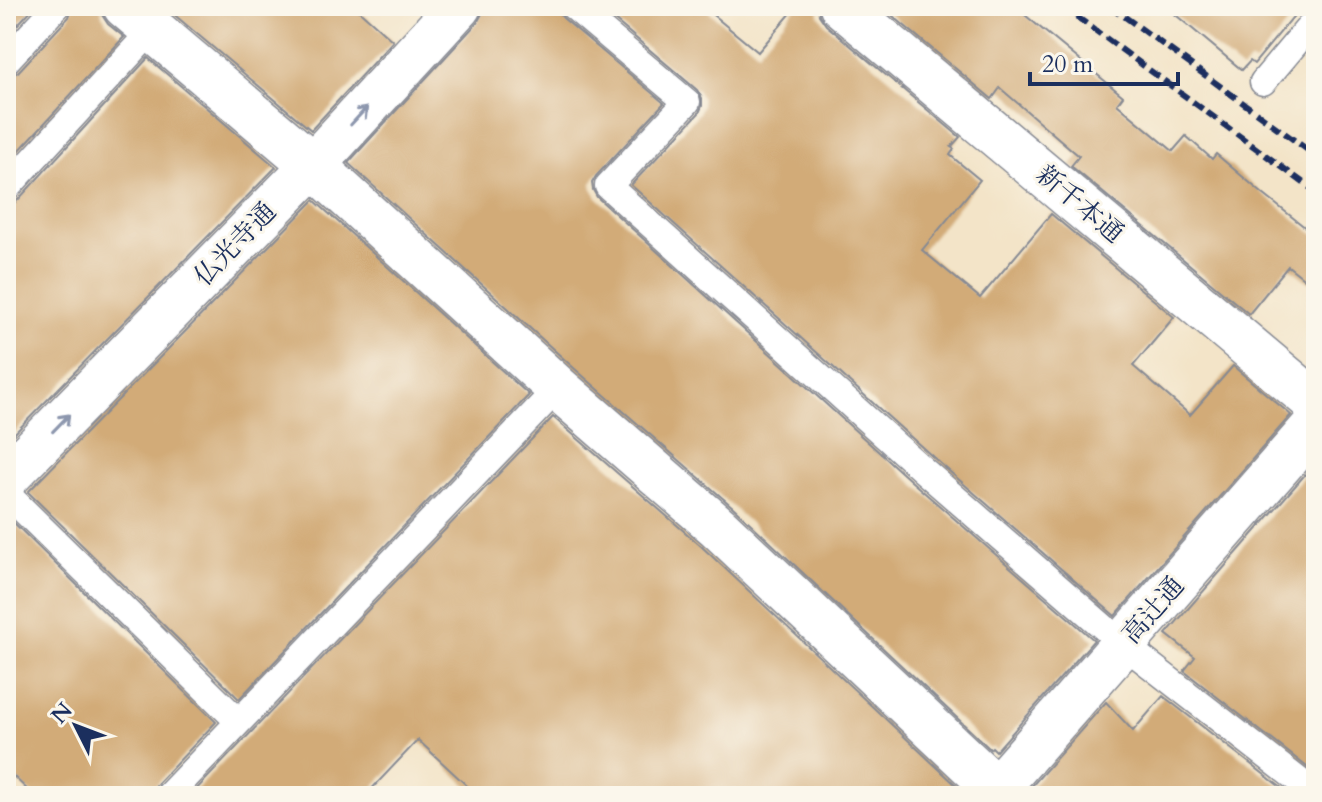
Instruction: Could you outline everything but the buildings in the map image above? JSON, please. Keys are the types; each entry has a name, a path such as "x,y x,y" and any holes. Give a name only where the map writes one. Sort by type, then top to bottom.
{"street":[{"name":"仏光寺通","path":"6,478 313,165 459,6"},
{"name":"新千本通","path":"842,6 1316,403"},
{"path":"139,18 313,165 558,388 718,527 997,794"},
{"name":"高辻通","path":"997,794 1123,644 1316,424"}],"lane":[{"path":"6,61 57,6"},
{"path":"573,6 687,102 608,186 922,469 1123,644 1316,794"},
{"path":"6,189 139,18"},
{"path":"1263,82 1316,19"},
{"path":"168,796 558,388"},
{"path":"6,493 238,721"}],"railway":[{"path":"1062,6 1316,192"},
{"path":"1110,6 1316,156"}]}
